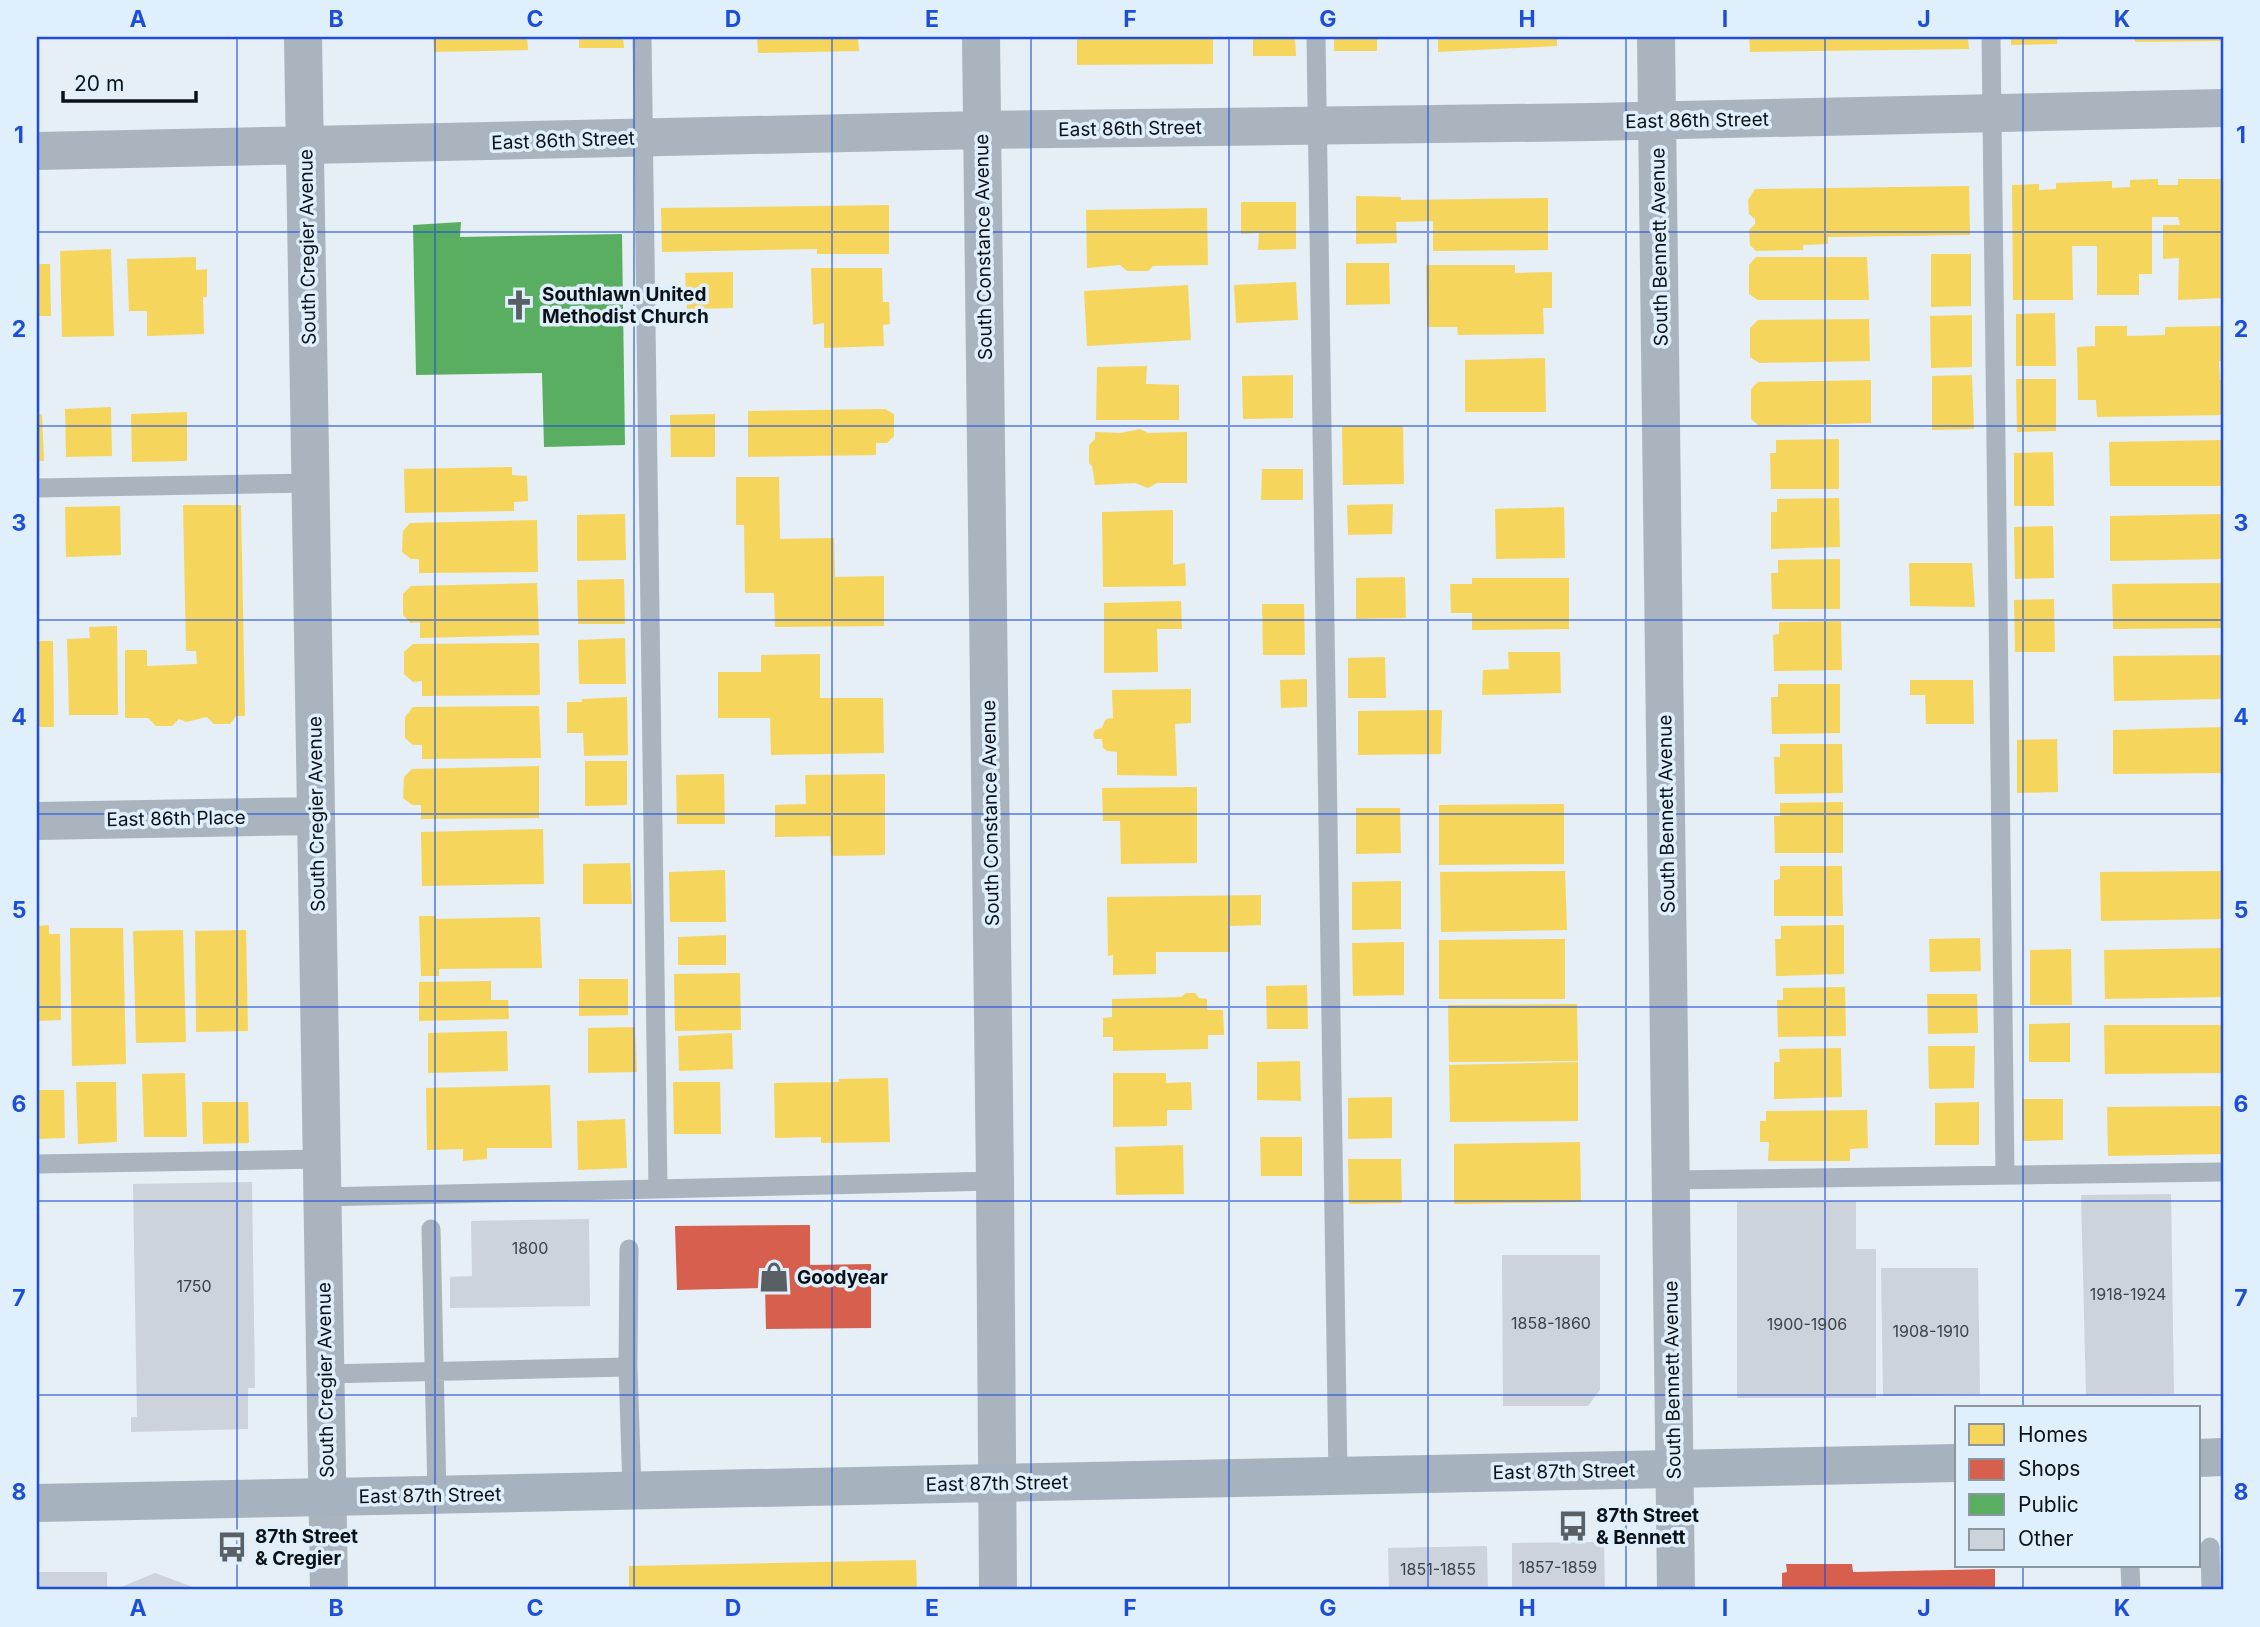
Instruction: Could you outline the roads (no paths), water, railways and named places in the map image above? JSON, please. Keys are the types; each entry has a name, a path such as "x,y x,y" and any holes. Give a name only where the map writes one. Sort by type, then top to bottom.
{"main road":[{"path":"2200,1458 2223,1457"},
{"name":"East 87th Street","path":"37,1503 1955,1463"}],"street":[{"name":"South Cregier Avenue","path":"303,37 329,1590"},
{"name":"South Constance Avenue","path":"981,37 998,1590"},
{"name":"South Bennett Avenue","path":"1656,37 1675,1590"},
{"name":"East 86th Street","path":"37,151 982,130 2223,108"},
{"name":"East 86th Place","path":"37,821 316,816"}],"lane":[{"path":"642,37 658,1189"},
{"path":"1316,37 1338,1476"},
{"path":"1991,37 2005,1175"},
{"path":"37,488 311,483"},
{"path":"37,1164 322,1178 658,1189 995,1181"},
{"path":"1670,1180 2223,1172"},
{"path":"430,1229 437,1495"},
{"path":"629,1249 628,1367 632,1491"},
{"path":"325,1374 628,1367"},
{"path":"2210,1547 2211,1590"},
{"path":"2130,1568 2131,1590"}],"place":[{"name":"Southlawn United Methodist Church","path":"519,305"},
{"name":"Goodyear","path":"774,1277"},
{"name":"87th Street & Bennett","path":"1573,1526"},
{"name":"87th Street & Cregier","path":"232,1547"}]}
